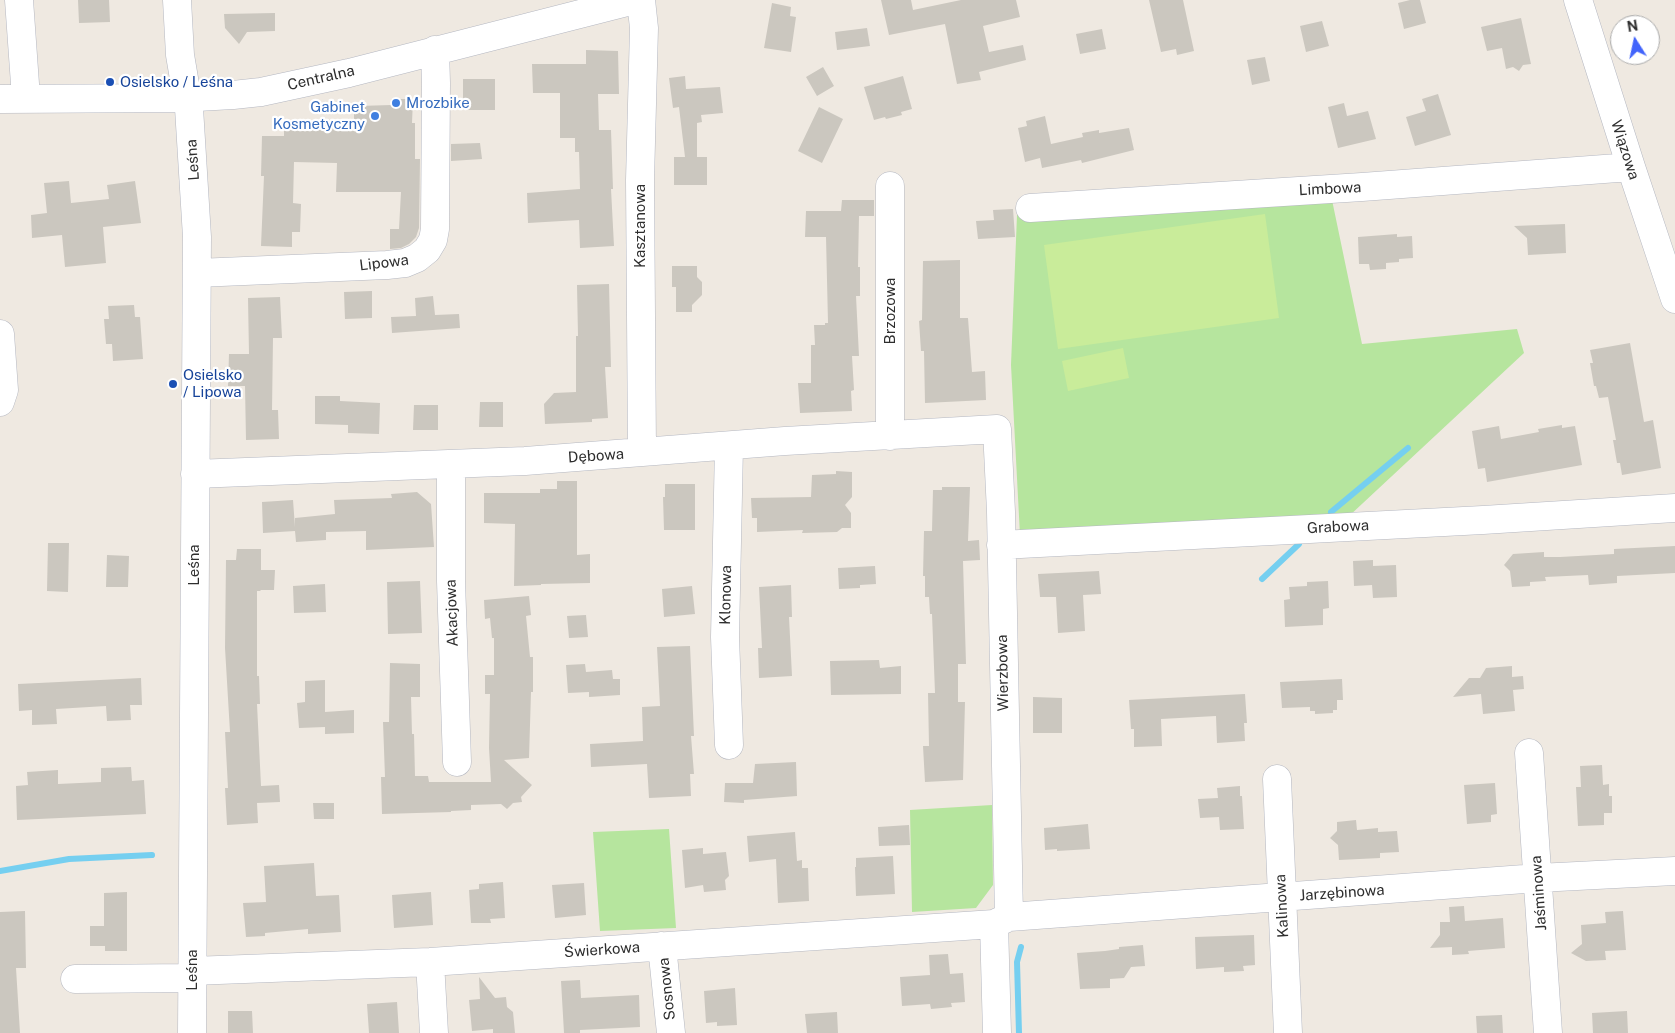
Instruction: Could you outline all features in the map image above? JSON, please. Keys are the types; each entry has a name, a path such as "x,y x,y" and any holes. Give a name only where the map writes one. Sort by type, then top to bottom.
{"street":[{"path":"13,99 19,0"},
{"name":"Leśna","path":"177,0 180,55 187,98 195,205 197,272 192,1033"},
{"name":"Centralna","path":"13,99 187,98 261,92 328,78 635,0"},
{"name":"Kasztanowa","path":"641,0 644,28 640,180 642,452"},
{"name":"Wiązowa","path":"1578,0 1675,299"},
{"name":"Lipowa","path":"197,272 387,265 405,263 417,258 427,250 435,229 435,50"},
{"name":"Limbowa","path":"1030,208 1631,167"},
{"name":"Brzozowa","path":"890,186 890,436"},
{"path":"0,334 4,390 0,402"},
{"name":"Dębowa","path":"195,474 525,462 642,452 997,429"},
{"name":"Wierzbowa","path":"997,429 1001,512 1001,921 997,1033"},
{"name":"Klonowa","path":"729,446 725,637 729,745"},
{"name":"Akacjowa","path":"450,464 451,581 457,762"},
{"name":"Grabowa","path":"1001,545 1675,508"},
{"name":"Jaśminowa","path":"1528,753 1548,1033"},
{"name":"Kalinowa","path":"1277,778 1288,1033"},
{"name":"Jarzębinowa","path":"1001,921 1538,878 1675,872"},
{"name":"Świerkowa","path":"75,979 192,975 430,962 1001,921"},
{"name":"Sosnowa","path":"662,946 671,1033"},
{"path":"430,962 434,1033"}],"green space":[{"path":"1332,200 1362,344 1517,329 1524,353 1348,517 1020,535 1011,365 1017,215"},
{"path":"1265,214 1279,318 1058,349 1044,245"},
{"path":"1123,348 1129,378 1068,391 1062,361"},
{"path":"992,805 993,885 976,908 912,912 910,810"},
{"path":"669,829 676,928 600,931 593,832"}],"building":[{"path":"78,0 109,0 110,22 79,23"},
{"path":"881,0 911,0 913,10 961,0 1016,0 1020,17 983,26 989,52 1023,45 1026,60 979,72 981,80 957,84 945,24 889,35"},
{"path":"1149,0 1183,0 1194,51 1177,55 1176,49 1161,52"},
{"path":"1420,0 1426,23 1404,29 1398,3"},
{"path":"772,3 791,7 790,16 796,17 791,52 764,48"},
{"path":"275,13 275,31 247,32 239,44 225,28 224,14"},
{"path":"1521,18 1531,64 1523,65 1519,71 1513,67 1506,69 1502,48 1487,51 1481,27"},
{"path":"1322,21 1329,46 1306,52 1300,26"},
{"path":"867,28 870,46 837,50 835,32"},
{"path":"1102,29 1106,49 1080,54 1076,34"},
{"path":"586,50 618,51 619,94 598,94 599,130 611,130 613,189 611,189 614,246 580,248 579,220 528,223 527,193 580,189 579,152 575,152 575,138 560,138 560,93 533,93 532,64 586,64"},
{"path":"1265,57 1270,81 1252,85 1247,60"},
{"path":"823,67 834,86 817,96 806,77"},
{"path":"685,76 686,89 720,87 723,113 701,115 702,122 697,123 697,157 707,157 707,185 674,185 674,157 685,157 679,107 673,108 669,78"},
{"path":"903,76 912,109 901,112 902,115 874,120 864,87"},
{"path":"463,79 495,79 495,110 463,110"},
{"path":"1438,94 1451,135 1415,146 1406,117 1426,111 1422,99"},
{"path":"391,99 413,99 412,123 415,123 415,159 420,159 419,228 416,237 409,244 401,248 390,249 390,229 399,229 401,192 336,192 337,163 294,162 293,203 301,204 300,232 292,232 292,247 261,246 264,176 261,176 262,136 284,136 284,129 294,129 294,123 354,125 354,109 359,110 359,106 391,105"},
{"path":"1344,103 1347,116 1368,111 1376,139 1338,148 1328,107"},
{"path":"819,107 843,119 822,163 798,151"},
{"path":"1045,116 1051,144 1083,137 1082,133 1099,130 1099,133 1129,128 1134,150 1082,163 1081,160 1042,168 1040,158 1025,162 1018,128 1027,126 1026,121"},
{"path":"480,143 482,159 451,161 451,144"},
{"path":"69,181 71,203 109,199 107,185 135,181 141,223 103,227 106,263 65,267 62,235 32,238 31,215 47,213 44,183"},
{"path":"842,200 874,200 874,216 859,216 858,267 860,267 860,296 856,296 859,356 852,356 854,390 851,391 852,411 800,413 798,383 811,383 811,345 815,345 814,325 825,325 825,323 828,323 826,237 805,237 806,211 841,211"},
{"path":"1013,209 1015,237 978,239 976,221 994,220 993,210"},
{"path":"1565,224 1566,253 1528,255 1527,238 1514,226"},
{"path":"1397,234 1397,237 1412,236 1413,258 1399,259 1399,262 1386,263 1386,269 1370,270 1369,264 1359,264 1358,237"},
{"path":"960,260 960,318 968,318 972,372 985,371 986,400 925,403 924,351 921,351 919,321 922,320 923,261"},
{"path":"672,266 697,266 697,277 702,282 702,295 692,305 692,312 676,312 676,287 672,287"},
{"path":"609,284 611,367 605,367 608,418 592,419 592,422 545,424 544,404 554,393 576,392 577,285"},
{"path":"372,291 372,318 345,319 344,292"},
{"path":"433,296 435,315 459,314 460,328 392,333 391,317 416,316 415,298"},
{"path":"280,297 282,338 273,338 272,410 278,410 279,439 246,440 245,386 228,386 229,354 249,354 248,298"},
{"path":"134,305 135,317 140,317 143,359 113,361 112,344 106,344 104,319 109,319 108,306"},
{"path":"1630,343 1644,422 1653,420 1661,468 1622,475 1620,463 1617,463 1613,440 1616,440 1608,397 1599,398 1596,386 1594,386 1590,363 1593,363 1590,350"},
{"path":"315,396 340,396 340,401 380,403 379,434 348,433 348,425 315,424"},
{"path":"480,402 503,402 503,427 479,427"},
{"path":"414,405 438,405 438,430 413,430"},
{"path":"1562,425 1562,428 1575,426 1582,465 1487,482 1485,468 1478,469 1472,431 1499,426 1501,439 1539,432 1538,429"},
{"path":"836,471 852,472 852,497 845,505 851,513 851,528 842,528 837,532 802,533 803,530 757,532 757,518 752,518 751,498 811,497 812,475 836,474"},
{"path":"557,481 577,481 577,555 590,554 590,583 514,586 515,524 484,523 484,493 540,493 540,489 557,489"},
{"path":"665,484 695,484 695,530 664,530 663,497 665,497"},
{"path":"942,487 970,487 968,541 979,540 980,560 963,561 966,664 958,664 958,702 965,702 963,780 925,782 923,746 929,746 928,693 935,693 932,614 930,614 929,597 925,597 925,576 923,576 924,531 932,531 933,490 942,490"},
{"path":"417,492 431,504 434,547 366,550 366,531 326,532 326,540 296,542 295,531 263,533 262,502 293,500 295,527 295,518 335,514 334,500 392,498 391,494"},
{"path":"48,543 69,543 68,592 47,591"},
{"path":"1675,546 1675,573 1617,576 1617,583 1589,585 1588,575 1545,577 1546,581 1530,582 1530,586 1512,587 1510,571 1504,565 1513,554 1544,552 1544,557 1560,557 1614,554 1614,549"},
{"path":"237,549 261,549 261,570 275,570 274,590 257,591 257,676 259,676 260,704 257,704 261,786 279,785 280,802 257,803 258,823 227,825 225,788 228,788 225,732 230,732 225,648 226,560 236,560"},
{"path":"107,555 129,556 128,587 106,587"},
{"path":"1373,560 1373,566 1396,565 1397,597 1373,598 1372,585 1354,586 1353,561"},
{"path":"875,566 876,584 860,585 860,588 839,589 838,568"},
{"path":"1099,571 1101,594 1083,595 1085,631 1058,633 1056,597 1040,597 1038,574"},
{"path":"420,581 422,633 388,634 387,582"},
{"path":"1328,581 1329,608 1323,609 1323,625 1285,627 1284,600 1290,599 1289,587 1307,586 1307,582"},
{"path":"325,584 326,612 294,613 293,586"},
{"path":"791,585 792,617 789,617 792,676 759,678 758,648 762,648 759,587"},
{"path":"692,586 695,614 664,617 662,589"},
{"path":"529,596 531,615 526,616 530,657 533,657 533,692 531,692 529,758 504,760 532,785 521,797 522,802 513,803 507,809 501,804 471,805 471,810 382,814 381,777 385,777 383,722 389,722 390,663 420,664 420,697 411,697 415,776 428,776 429,782 491,782 489,748 490,694 485,694 485,675 494,675 494,638 492,638 490,618 485,619 484,600"},
{"path":"586,615 588,637 569,638 567,616"},
{"path":"690,646 694,736 691,736 694,774 690,774 691,796 649,798 647,764 591,767 590,744 643,741 642,707 660,706 657,647"},
{"path":"879,660 880,668 901,666 901,694 831,695 830,661"},
{"path":"585,664 586,672 612,670 613,679 620,679 620,695 589,697 589,692 568,693 566,665"},
{"path":"1512,666 1512,677 1523,676 1524,689 1513,690 1515,711 1483,714 1481,694 1453,697 1469,678 1480,678 1486,668"},
{"path":"141,678 142,705 130,705 131,720 107,721 106,706 56,709 57,724 32,725 32,710 19,711 18,684"},
{"path":"1342,679 1343,700 1337,700 1337,710 1333,710 1333,713 1315,714 1315,711 1310,711 1310,707 1282,708 1280,682"},
{"path":"325,680 325,712 354,710 354,733 325,734 325,727 299,728 297,703 305,702 305,681"},
{"path":"1245,694 1247,723 1244,723 1245,741 1217,743 1216,716 1161,719 1162,746 1134,747 1134,729 1131,729 1129,700"},
{"path":"1033,697 1062,698 1062,733 1033,733"},
{"path":"796,762 797,796 744,800 744,803 724,802 725,783 753,783 755,764"},
{"path":"1602,765 1603,785 1609,784 1609,796 1612,796 1612,813 1604,813 1604,825 1578,826 1576,787 1581,787 1580,766"},
{"path":"131,767 132,781 144,780 146,814 17,820 16,786 28,785 27,772 58,770 58,784 101,782 101,768"},
{"path":"1495,783 1497,814 1491,815 1491,822 1467,824 1464,785"},
{"path":"1240,786 1244,829 1220,830 1219,817 1200,818 1198,799 1218,798 1217,788"},
{"path":"313,803 334,803 334,819 314,819"},
{"path":"1356,820 1357,830 1378,828 1378,832 1397,831 1399,852 1380,853 1380,858 1339,860 1338,845 1330,838 1337,831 1337,822"},
{"path":"1088,824 1090,849 1045,850 1044,828"},
{"path":"909,825 910,845 879,846 878,827"},
{"path":"795,832 797,861 802,860 802,868 808,868 809,901 778,903 776,859 749,862 747,836"},
{"path":"703,848 703,854 726,852 729,876 725,880 726,890 704,892 703,885 685,888 682,850"},
{"path":"893,856 895,894 856,896 856,858"},
{"path":"314,863 316,896 339,895 341,932 308,934 308,929 265,933 265,936 246,937 243,903 266,902 264,866"},
{"path":"503,882 505,918 490,919 491,923 471,923 469,890 479,889 479,884"},
{"path":"584,883 586,915 555,918 552,885"},
{"path":"127,892 127,951 105,951 105,946 90,946 90,926 104,926 104,893"},
{"path":"431,892 433,925 394,928 392,895"},
{"path":"1464,906 1465,921 1503,918 1505,948 1468,951 1469,954 1452,955 1452,947 1430,948 1440,935 1440,922 1450,922 1449,907"},
{"path":"25,911 26,968 16,968 20,1033 0,1033 0,912"},
{"path":"1623,911 1626,950 1605,951 1606,960 1586,961 1571,953 1582,944 1581,925 1606,923 1605,912"},
{"path":"1254,935 1255,965 1243,966 1244,971 1224,972 1224,967 1196,969 1195,937"},
{"path":"1143,945 1145,966 1131,967 1124,978 1110,979 1110,988 1080,989 1077,953"},
{"path":"948,954 950,974 963,973 965,1002 951,1003 952,1007 931,1009 930,1004 902,1006 900,977 930,975 929,955"},
{"path":"479,977 495,998 506,997 507,1007 513,1012 515,1033 493,1033 493,1029 472,1031 469,1000 480,999"},
{"path":"580,980 581,998 639,995 640,1027 580,1030 580,1033 564,1033 561,981"},
{"path":"735,988 737,1025 717,1026 717,1022 706,1023 704,991"},
{"path":"397,1002 399,1033 369,1033 367,1004"},
{"path":"228,1011 252,1011 253,1033 228,1033"},
{"path":"1627,1011 1628,1033 1593,1033 1592,1013"},
{"path":"837,1012 838,1033 807,1033 805,1014"},
{"path":"1502,1015 1503,1033 1477,1033 1476,1016"}],"waterway":[{"path":"1331,512 1408,448"},
{"path":"1262,579 1299,544"},
{"path":"0,871 69,859 152,855"},
{"path":"1019,1033 1017,962 1021,947"}],"place":[{"name":"Osielsko / Leśna","path":"110,82"},
{"name":"Mrozbike","path":"396,103"},
{"name":"Gabinet Kosmetyczny","path":"375,116"},
{"name":"Osielsko / Lipowa","path":"173,384"}]}
